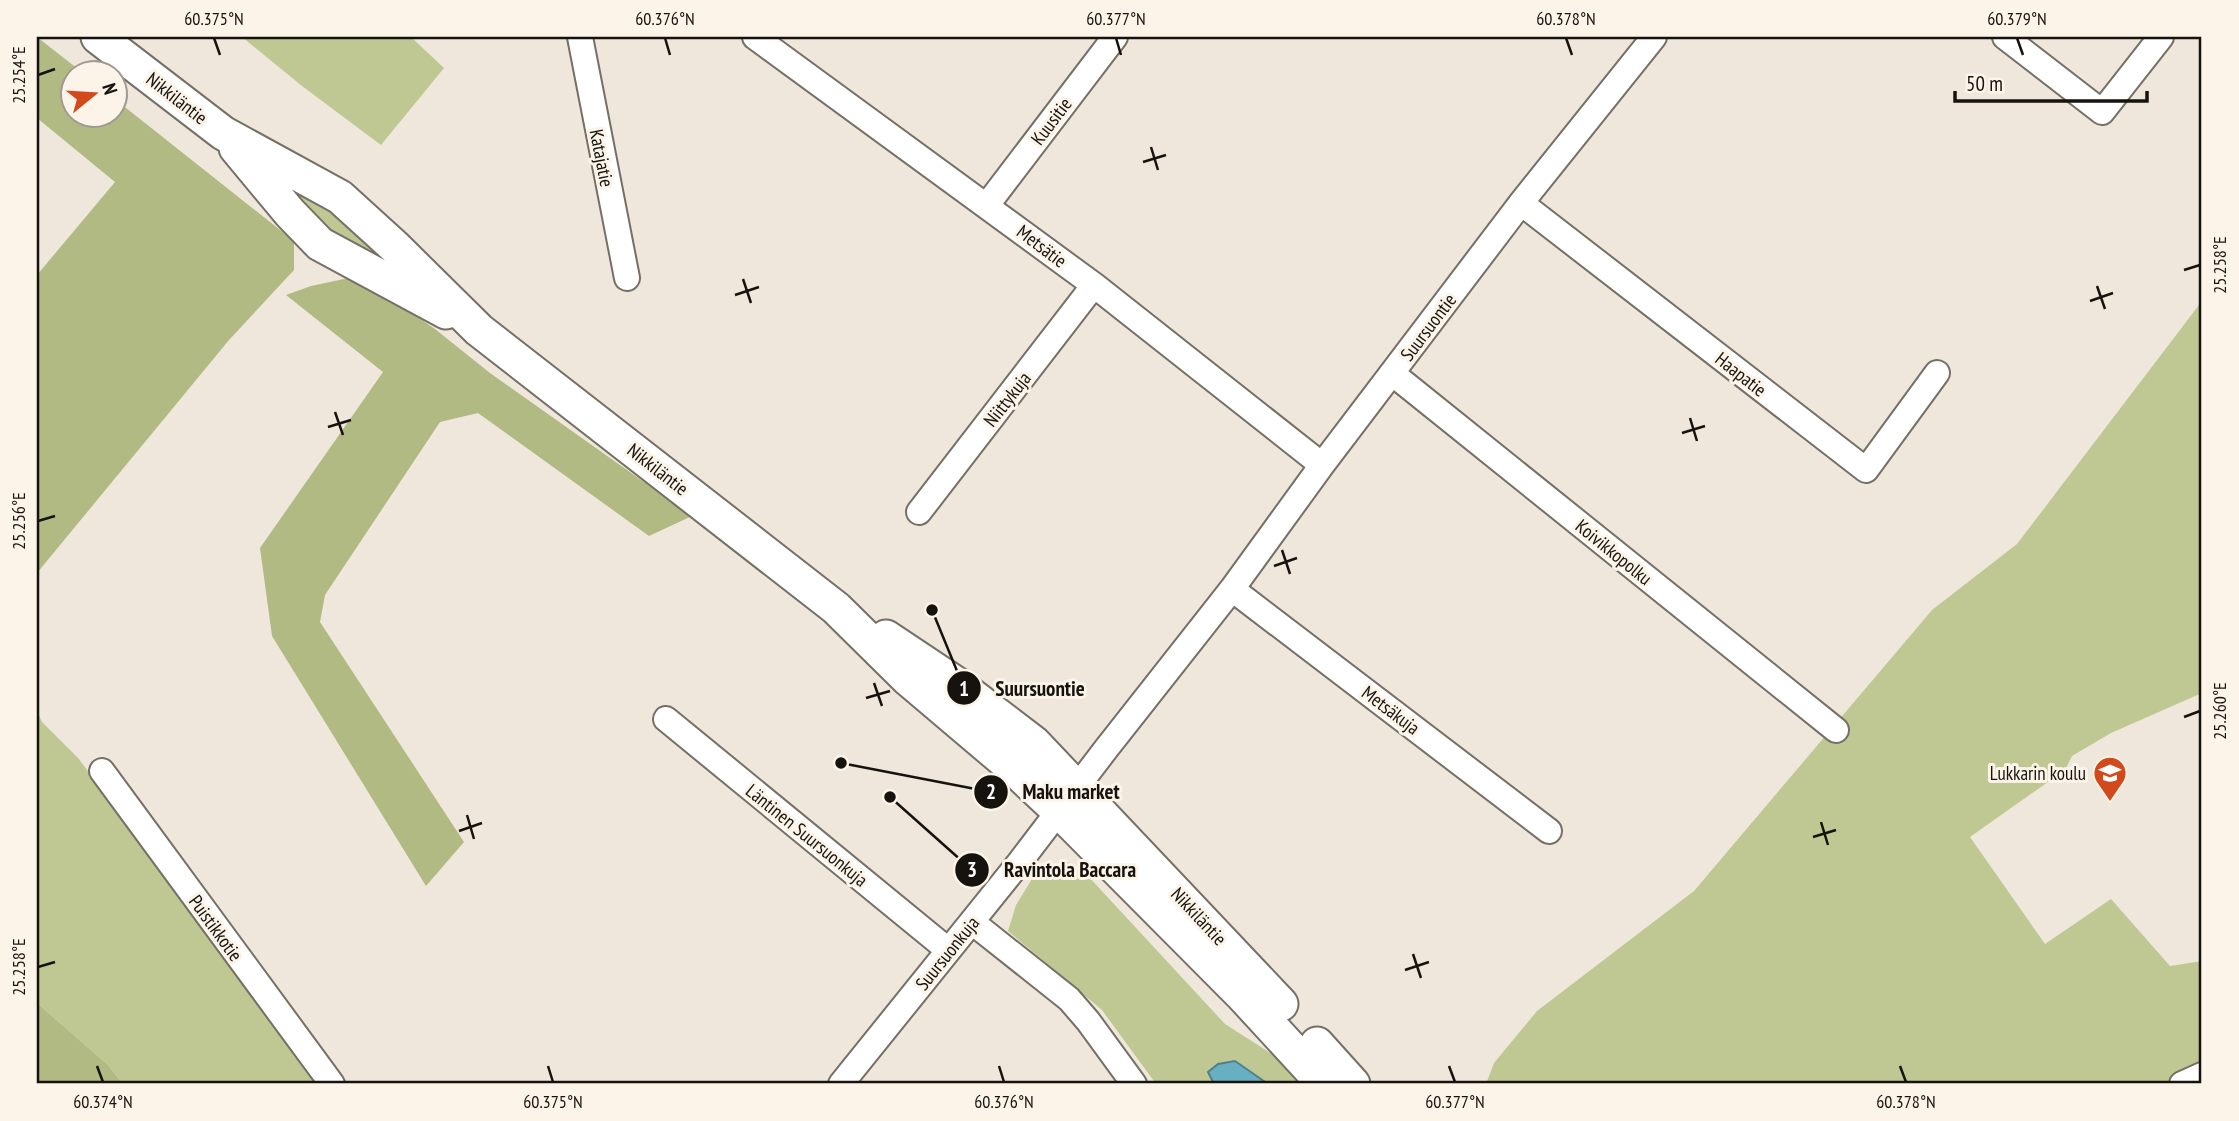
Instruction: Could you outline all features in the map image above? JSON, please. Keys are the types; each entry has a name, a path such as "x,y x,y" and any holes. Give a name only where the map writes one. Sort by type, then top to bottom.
{"street":[{"name":"Nikkiläntie","path":"99,37 223,133 340,197 479,330 836,608 909,680 1013,768 1069,800 1242,962 1353,1084"},
{"name":"Katajatie","path":"580,37 626,278"},
{"name":"Metsätie","path":"755,37 1094,285 1322,465"},
{"name":"Kuusitie","path":"987,205 1115,37"},
{"name":"Suursuontie","path":"1069,800 1106,749 1233,590 1322,465 1521,204 1654,37"},
{"path":"2005,37 2102,112 2161,37"},
{"name":"Nikkiläntie","path":"223,133 290,213 320,244 479,330"},
{"name":"Haapatie","path":"1521,204 1866,470 1937,373"},
{"name":"Niittykuja","path":"919,512 1094,285"},
{"name":"Koivikkopolku","path":"1393,374 1836,730"},
{"name":"Metsäkuja","path":"1233,590 1549,831"},
{"name":"Läntinen Suursuonkuja","path":"666,719 948,950"},
{"name":"Puistikkotie","path":"102,771 331,1084"},
{"name":"Nikkiläntie","path":"1069,800 1324,1084"},
{"name":"Suursuonkuja","path":"841,1084 1069,800"},
{"path":"972,922 1069,999 1134,1084"},
{"path":"2182,1084 2202,1075"}],"green space":[{"path":"37,37 66,60 60,60 60,130 130,130 130,111 294,241 294,270 229,340 37,573 37,275 115,182 37,118"},
{"path":"242,37 411,37 444,68 381,145"},
{"path":"303,185 374,244 371,250 360,250 337,239 287,191"},
{"path":"358,276 692,516 649,536 478,413 440,422 325,595 320,622 464,842 426,886 272,636 260,548 383,372 286,295 311,286"},
{"path":"2202,301 2202,693 2111,733 2072,756 2065,770 1970,837 2045,944 2111,899 2170,966 2202,961 2202,1084 1486,1084 1494,1063 1537,1011 1694,891 1932,610 2017,544"},
{"path":"37,711 42,722 79,759 315,1084 123,1084 108,1065 37,1003"},
{"path":"1068,862 1088,876 1225,1024 1286,1063 1302,1084 1156,1084 1102,1010 1008,931 1016,905 1035,874"},
{"path":"37,1003 108,1065 123,1084 37,1084"}],"water":[{"path":"1235,1061 1268,1084 1214,1084 1208,1072 1218,1064"}],"place":[{"name":"Suursuontie","path":"932,610"},
{"name":"Maku market","path":"841,763"},
{"name":"Ravintola Baccara","path":"890,797"},
{"name":"Lukkarin koulu","path":"2110,803"}]}
